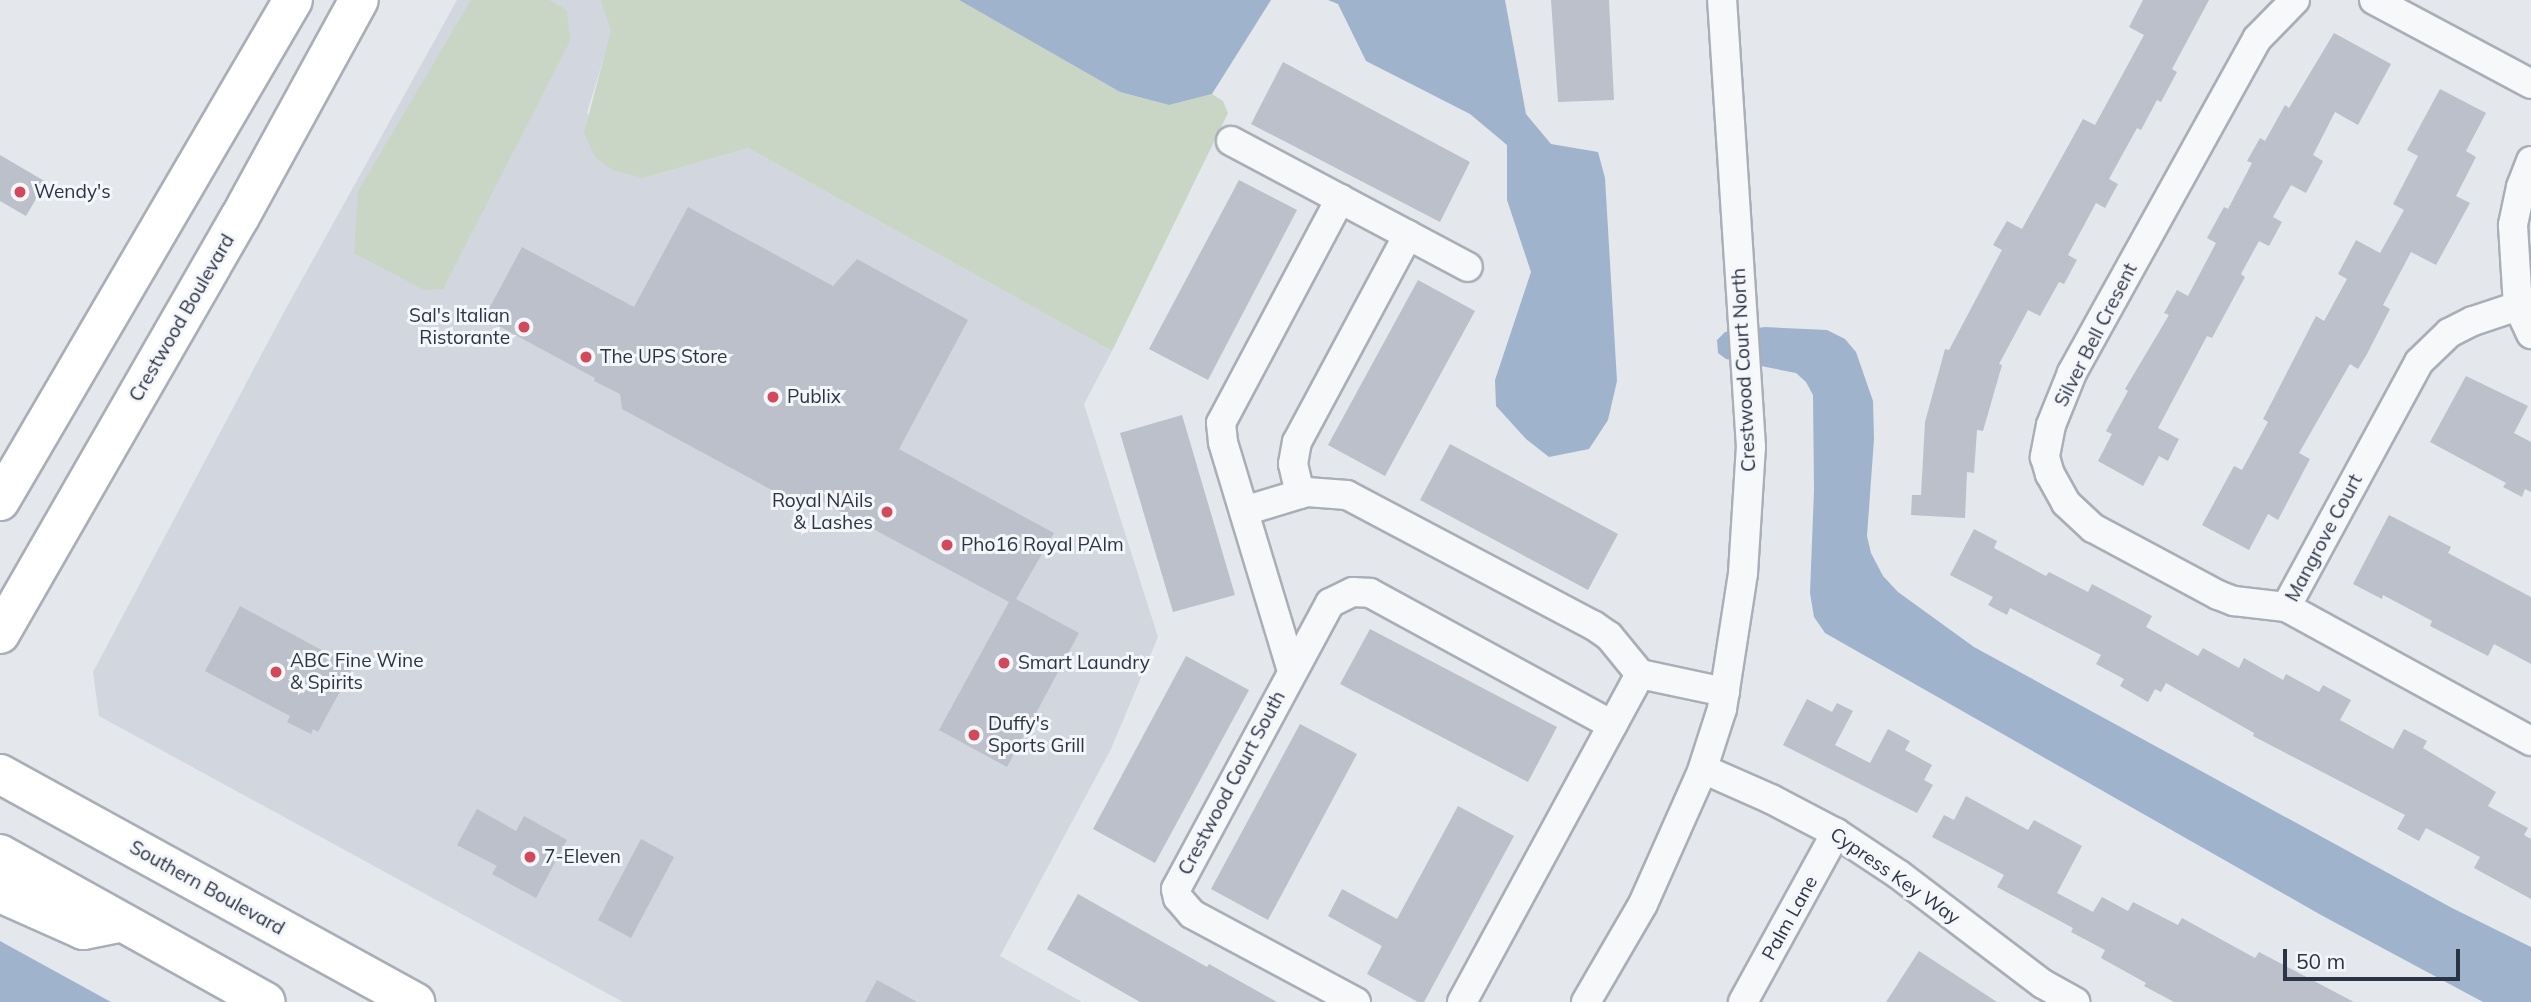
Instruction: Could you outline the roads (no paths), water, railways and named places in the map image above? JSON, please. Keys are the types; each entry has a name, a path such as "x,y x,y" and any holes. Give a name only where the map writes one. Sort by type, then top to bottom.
{"main road":[{"path":"0,501 293,0"},
{"name":"Crestwood Boulevard","path":"0,634 240,217 359,0"},
{"name":"Southern Boulevard","path":"0,774 415,1002"},
{"path":"0,854 266,1002"},
{"path":"0,893 83,930 121,922"}],"street":[{"name":"Crestwood Court North","path":"1586,1002 1643,904 1677,834 1703,769 1724,692 1743,573 1751,447 1722,0"},
{"name":"Silver Bell Cresent","path":"2286,607 2234,601 2218,595 2093,527 2066,503 2050,474 2045,457 2051,425 2078,361 2257,39 2295,0"},
{"path":"2374,0 2531,84"},
{"path":"1231,141 1468,267"},
{"path":"2531,161 2521,187 2513,225 2518,306 2531,334"},
{"name":"Crestwood Court South","path":"1292,671 1220,431 1221,423 1340,199"},
{"path":"1300,494 1293,464 1297,442 1408,235"},
{"name":"Mangrove Court","path":"2518,306 2473,321 2449,333 2419,362 2286,607 2531,741"},
{"path":"1244,511 1300,494 1335,493 1370,506 1592,625 1609,636 1640,674 1724,692"},
{"name":"Crestwood Court South","path":"1356,1002 1192,914 1178,898 1179,880 1329,603 1353,592 1370,593 1612,725"},
{"path":"1462,1002 1640,674"},
{"name":"Cypress Key Way","path":"1703,769 1771,799 1836,833 1898,874 2043,984 2075,1002"},
{"name":"Palm Lane","path":"1743,1002 1836,833"}],"water":[{"path":"959,0 1271,0 1212,94 1169,105 1120,92"},
{"path":"1328,0 1505,0 1526,114 1551,144 1598,152 1605,178 1617,381 1608,420 1589,449 1549,457 1526,439 1496,406 1495,380 1531,272 1507,200 1507,145 1470,114 1366,61 1338,4"},
{"path":"1765,327 1827,330 1845,339 1856,352 1873,401 1874,439 1867,536 1871,553 1883,576 1898,592 1974,647 2452,908 2531,947 2531,1002 2483,1002 2321,915 1825,633 1814,617 1810,593 1814,490 1813,395 1806,382 1796,373 1726,359 1718,353 1717,340 1725,332"},
{"path":"0,941 111,1002 0,1002"}],"place":[{"name":"Wendy's","path":"20,192"},
{"name":"Sal's Italian Ristorante","path":"524,327"},
{"name":"The UPS Store","path":"586,357"},
{"name":"Publix","path":"773,397"},
{"name":"Royal NAils & Lashes","path":"887,512"},
{"name":"Pho16 Royal PAlm","path":"947,545"},
{"name":"Smart Laundry","path":"1004,663"},
{"name":"ABC Fine Wine & Spirits","path":"276,672"},
{"name":"Duffy's Sports Grill","path":"974,735"},
{"name":"7-Eleven","path":"530,857"}]}
